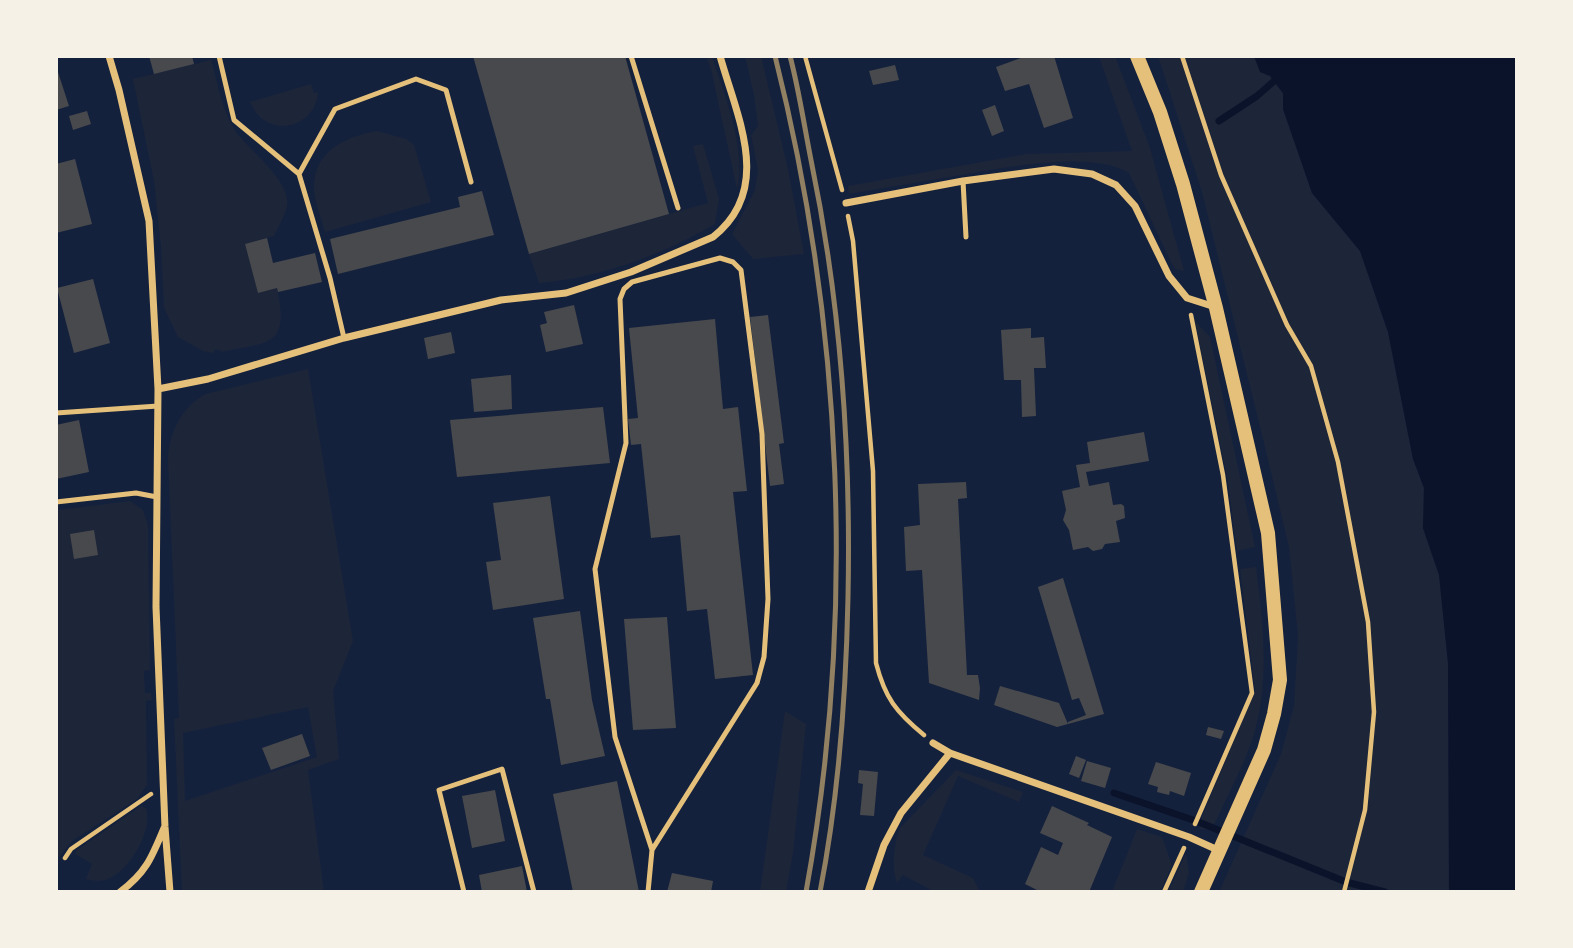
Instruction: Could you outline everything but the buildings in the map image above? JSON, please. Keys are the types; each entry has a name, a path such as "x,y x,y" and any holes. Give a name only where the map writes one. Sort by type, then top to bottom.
{"main road":[{"path":"1138,56 1168,136 1216,307 1268,533 1280,680 1264,750 1201,892"}],"street":[{"path":"109,56 120,90 149,221 158,389 156,607 164,827 170,892"},
{"path":"158,389 208,379 344,338 501,300 566,293 631,272 713,237 736,212 747,186 748,168 746,148 720,56"},
{"path":"846,203 963,181 1054,169 1092,174 1116,185 1135,206 1169,276 1187,298 1216,307"},
{"path":"933,743 950,754 1189,837 1220,852"},
{"path":"868,892 884,845 901,813 950,754"},
{"path":"132,892 164,827"},
{"path":"120,892 137,880"}],"lane":[{"path":"219,56 234,120 299,174 330,278 344,338"},
{"path":"631,56 678,208"},
{"path":"299,174 335,109 416,79 446,90 471,182"},
{"path":"963,181 966,237"},
{"path":"648,892 652,850 615,737 595,569 626,443 620,299 624,289 632,282 720,258 733,262 741,270 762,434 768,599 764,657 757,683 652,850"},
{"path":"56,413 158,406"},
{"path":"56,502 136,493 157,497"},
{"path":"464,892 439,790 502,769 534,892"}],"path":[{"path":"805,56 846,203 853,241 873,471 876,663 883,690 906,720 933,743"},
{"path":"1182,56 1221,175 1287,325 1311,366 1338,462 1368,622 1374,712 1365,810 1344,892"},
{"path":"1164,892 1252,693 1223,475 1187,298"},
{"path":"65,859 71,849 151,794"}],"shaded area":[{"path":"706,56 712,56 737,139 737,189 711,69"},
{"path":"745,56 761,56 788,169 804,254 753,259 732,234 755,190 758,170 751,135 758,126"},
{"path":"1115,56 1150,148 1184,271 1175,269 1171,262 1129,173 1112,166 1091,162 1044,163 849,194 848,186 1027,154 1132,151 1099,57"},
{"path":"1158,56 1254,56 1260,71 1270,76 1283,94 1283,109 1312,193 1360,251 1388,332 1413,459 1424,488 1423,528 1439,575 1448,663 1449,892 1219,892 1281,754 1294,706 1298,636 1289,547 1263,439 1202,192"},
{"path":"1254,56 1517,56 1517,892 1449,892 1448,663 1439,575 1423,528 1424,488 1413,459 1388,332 1360,251 1312,193 1283,109 1283,93 1270,76 1260,72"},
{"path":"211,60 231,124 276,177 287,197 283,218 274,236 245,244 258,292 277,288 280,307 278,332 263,343 221,352 214,350 214,353 203,351 178,337 164,308 154,181 133,79"},
{"path":"311,84 314,93 318,92 312,110 307,117 291,125 282,126 264,120 250,102"},
{"path":"377,131 406,139 414,145 431,202 325,232 314,189 319,165 333,148 343,142"},
{"path":"703,144 719,199 715,224 674,246 630,263 585,276 539,283 529,254 708,203 693,146"},
{"path":"1195,321 1210,337 1255,547 1237,551 1228,482"},
{"path":"308,369 353,641 333,691 339,759 308,770 324,892 182,892 174,719 179,718 168,460 171,440 183,413 206,394","holes":["308,707 317,757 185,801 183,733"]},
{"path":"130,501 143,510 148,525 150,670 144,671 145,693 151,693 152,700 146,701 147,785 137,799 72,841 59,857 56,856 56,510"},
{"path":"1256,567 1264,651 1259,714 1246,756 1215,823 1206,830 1200,829 1201,819 1255,690 1240,569"},
{"path":"785,711 806,724 793,853 786,892 760,892"},
{"path":"956,770 1023,792 1019,802 958,776 923,855 973,878 980,892 935,892 903,875 897,883 894,855 900,828"},
{"path":"141,806 146,808 146,828 132,859 108,879 86,879 92,864 75,854 77,850"},
{"path":"1137,829 1162,837 1172,865 1160,892 1112,892"},
{"path":"1186,853 1189,872 1183,892 1168,892"}],"waterway":[{"path":"1219,121 1257,96 1274,81"},
{"path":"1114,793 1196,821 1346,882 1385,892"}],"railway":[{"path":"775,56 798,158 816,262 828,367 835,472 836,578 832,683 822,788 806,892"},
{"path":"790,56 830,268 842,377 848,487 848,597 843,708 837,782 820,892"}]}
